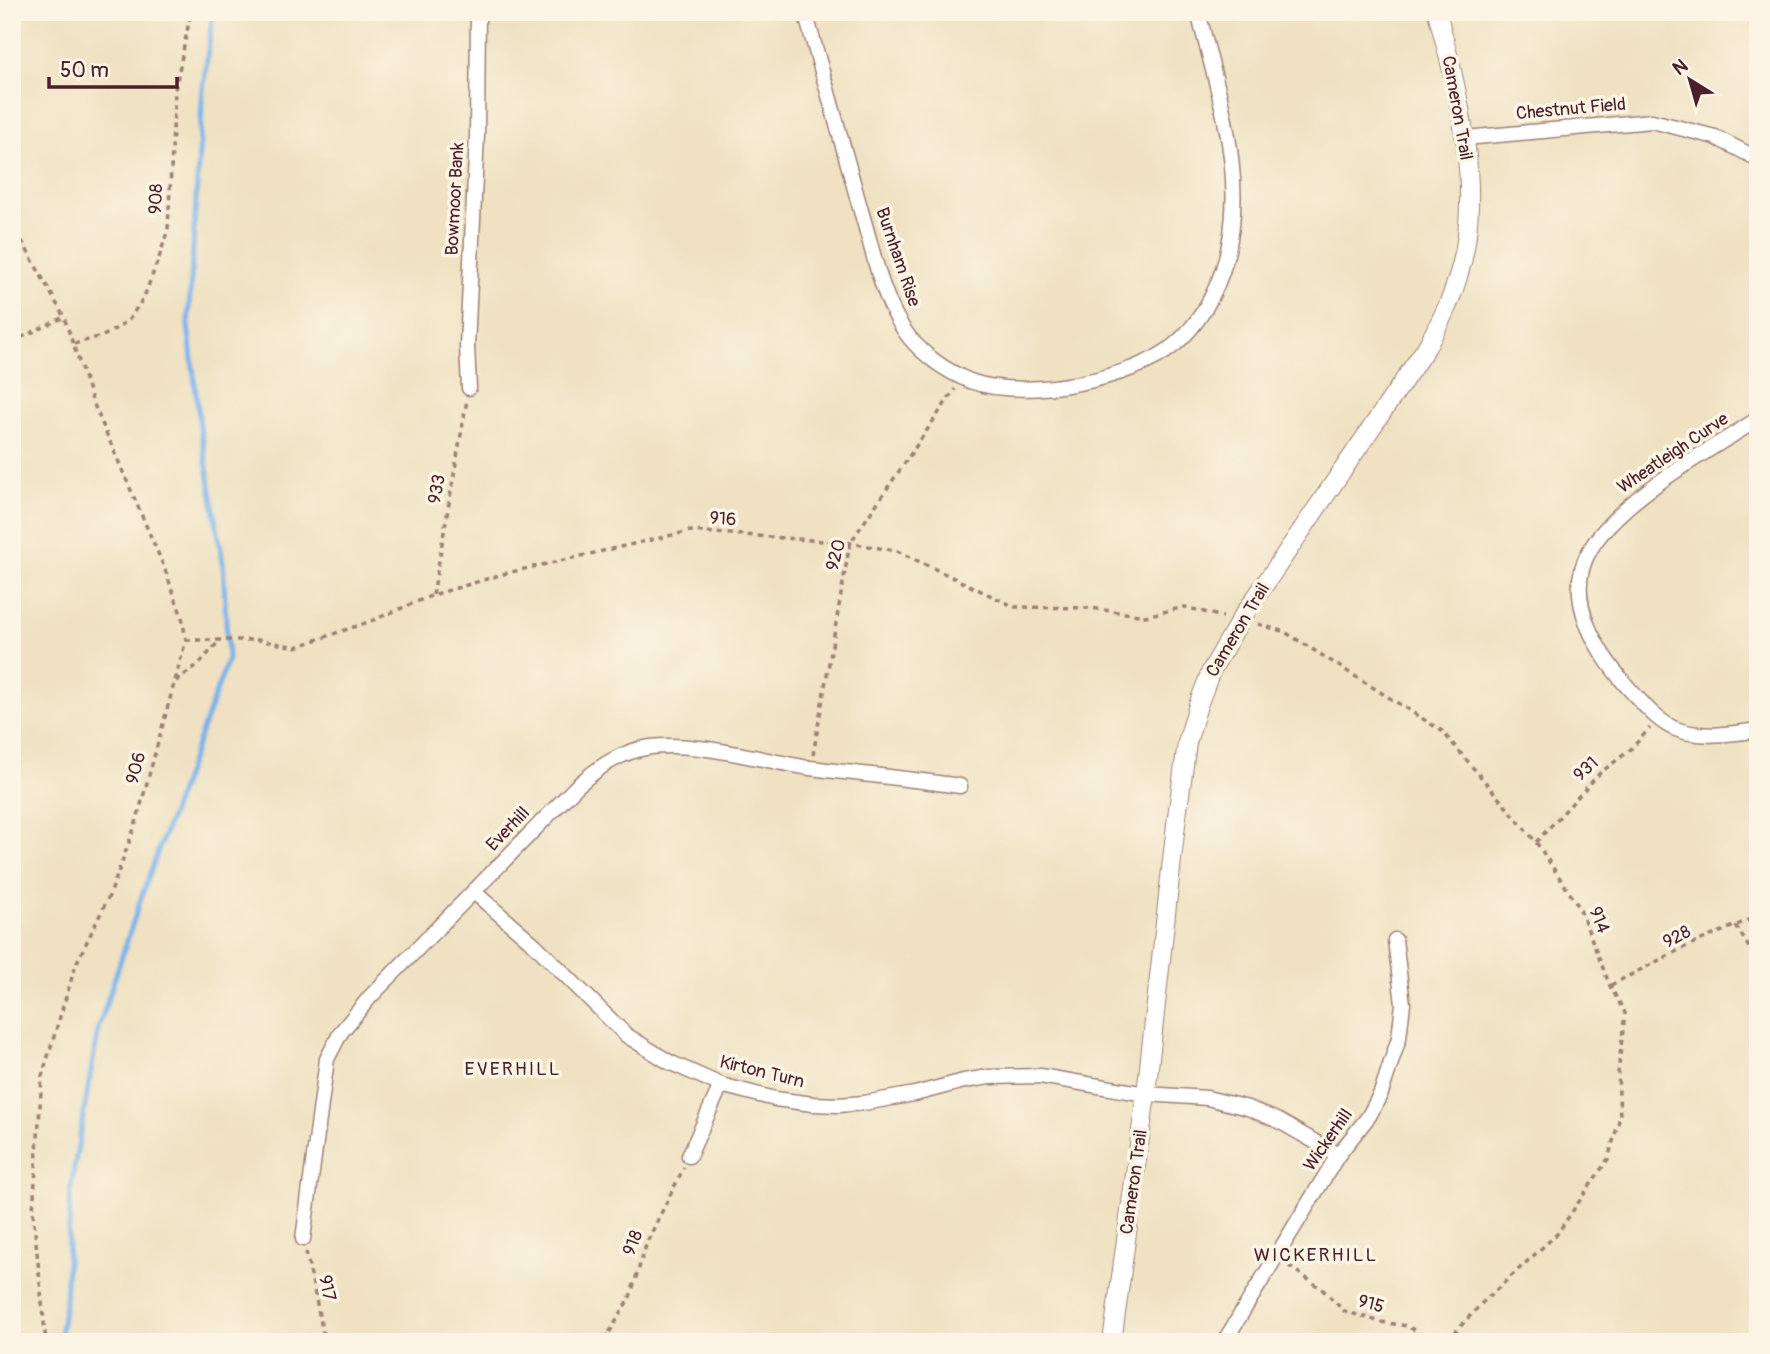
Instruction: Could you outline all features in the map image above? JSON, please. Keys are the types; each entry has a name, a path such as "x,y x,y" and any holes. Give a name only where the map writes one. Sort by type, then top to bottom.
{"street":[{"name":"Bowmoor Bank","path":"469,388 467,346 477,135 478,12"},
{"name":"Burnham Rise","path":"805,12 874,254 890,303 904,330 925,354 962,379 1022,389 1094,380 1119,374 1165,352 1201,316 1214,294 1229,245 1235,194 1230,144 1198,12"},
{"name":"Cameron Trail","path":"1112,1342 1146,1094 1187,743 1211,671 1233,619 1404,382 1426,348 1449,303 1458,278 1467,226 1465,138 1453,71 1437,12"},
{"name":"Chestnut Field","path":"1465,138 1652,121 1715,137 1758,159"},
{"name":"Wheatleigh Curve","path":"1758,419 1618,514 1599,535 1582,566 1581,592 1592,637 1607,663 1658,719 1675,729 1700,734 1758,730"},
{"name":"Everhill","path":"303,1239 327,1059 354,1016 576,786 600,765 623,754 650,747 676,746 811,768 960,786"},
{"name":"Kirton Turn","path":"474,891 535,945 626,1035 669,1062 721,1085 775,1099 826,1105 864,1103 915,1094 964,1080 1015,1075 1040,1076 1146,1094 1206,1098 1248,1108 1279,1121 1338,1155"},
{"name":"Wickerhill","path":"1224,1342 1338,1155 1369,1116 1381,1093 1399,1038 1403,1004 1395,940"},
{"path":"690,1156 721,1085"}],"path":[{"name":"908","path":"74,344 105,335 128,321 144,297 160,255 168,229 175,90 191,12"},
{"name":"906","path":"12,223 64,317 92,400 169,580 182,617 186,640 136,823 111,892 76,964 42,1076 33,1212 46,1342"},
{"path":"12,342 64,317"},
{"name":"920","path":"811,768 850,543 962,379"},
{"name":"933","path":"433,595 469,388"},
{"name":"916","path":"186,640 258,640 296,647 371,621 433,595 507,573 691,531 850,543 897,551 1015,607 1091,608 1145,616 1185,607 1233,619"},
{"name":"914","path":"1233,619 1285,632 1442,731 1536,842 1579,907 1610,986 1625,1013 1618,1073 1620,1117 1608,1159 1557,1234 1482,1303 1446,1342"},
{"path":"174,682 199,664 220,640"},
{"name":"931","path":"1536,842 1591,782 1630,750 1658,719"},
{"name":"928","path":"1610,986 1687,946 1758,916"},
{"path":"1736,926 1758,962"},
{"name":"918","path":"608,1335 630,1297 647,1242 690,1156"},
{"name":"917","path":"303,1239 325,1342"},
{"name":"915","path":"1275,1258 1323,1290 1345,1311 1381,1322 1408,1326 1432,1342"},
{"path":"597,1342 608,1335 609,1342"}],"waterway":[{"path":"59,1342 65,1303 71,1186 99,1026 141,898 228,659 223,562 200,426 188,325 203,89 213,12"}],"district":[{"name":"EVERHILL","path":"513,1069"},
{"name":"WICKERHILL","path":"1316,1255"}]}
